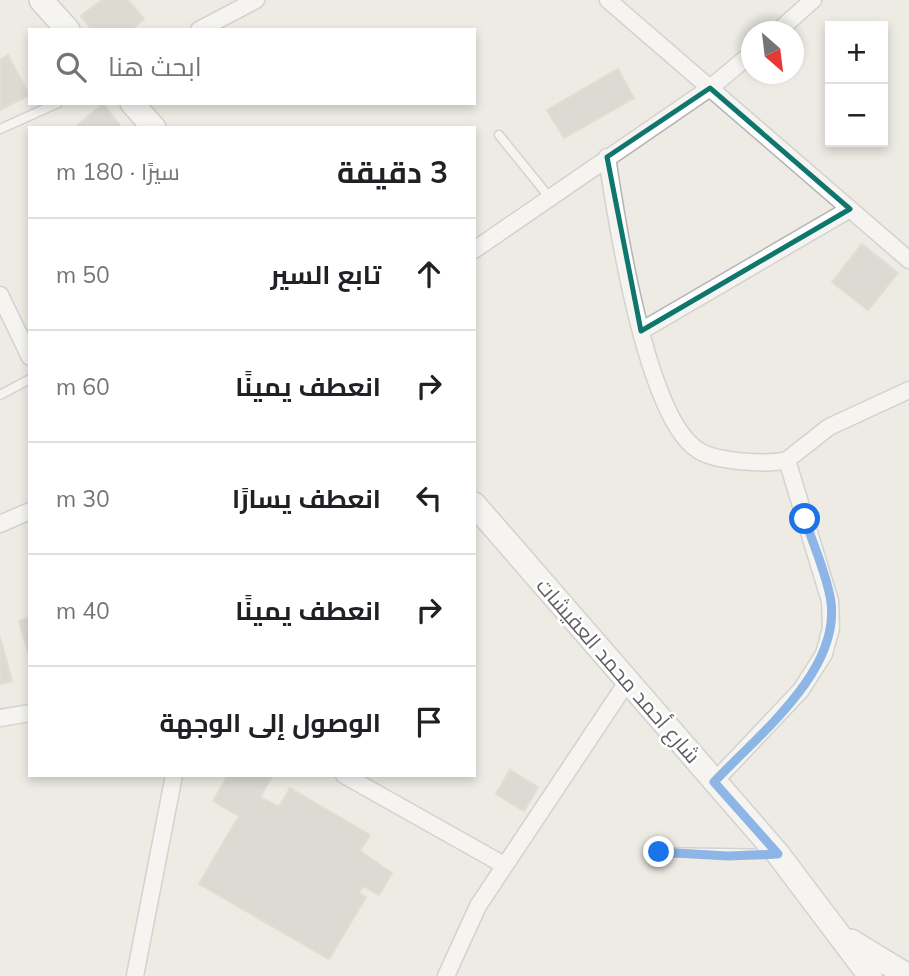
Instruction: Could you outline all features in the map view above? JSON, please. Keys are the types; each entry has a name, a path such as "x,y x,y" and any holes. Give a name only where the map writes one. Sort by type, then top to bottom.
{"street":[{"path":"41,0 66,28"},
{"path":"203,28 256,0"},
{"path":"608,0 909,260"},
{"path":"789,21 813,0"},
{"path":"476,249 710,88 741,62"},
{"path":"134,105 152,126"},
{"path":"607,157 616,217 641,331 674,420 699,451 734,460 776,463 787,460 829,427 909,390"},
{"path":"641,331 850,209"},
{"path":"0,295 28,353"},
{"path":"714,782 800,690 824,654 831,628 831,601 787,460"},
{"name":"شارع أحمد محمد العفيشات","path":"476,506 778,854 870,976"},
{"path":"0,524 28,512"},
{"path":"446,976 478,906 627,682"},
{"path":"0,718 28,713"},
{"path":"135,976 174,777"},
{"path":"350,777 504,865"},
{"name":"شارع أحمد محمد العفيشات","path":"842,936 908,976"}],"lane":[{"path":"0,129 54,105"},
{"path":"499,135 550,198"},
{"path":"0,395 28,380"},
{"path":"659,852 728,856 778,854"}],"highlighted area":[{"path":"710,88 850,209 641,331 607,157"}],"building":[{"path":"102,0 128,0 144,19 133,28 90,28 81,16"},
{"path":"8,55 28,96 0,110 0,60"},
{"path":"618,69 634,98 564,138 547,110"},
{"path":"104,105 120,126 76,126"},
{"path":"862,244 898,273 868,310 832,282"},
{"path":"28,618 28,652 19,621"},
{"path":"0,637 12,681 0,684"},
{"path":"510,770 538,787 524,811 496,794"},
{"path":"227,777 272,777 260,797 279,807 290,788 370,835 360,851 392,873 379,895 363,886 359,893 366,897 329,959 199,884 239,816 213,801"}],"route":[{"path":"659,852 728,856 778,854 714,782 800,690 824,654 831,628 831,601 805,519"}]}
